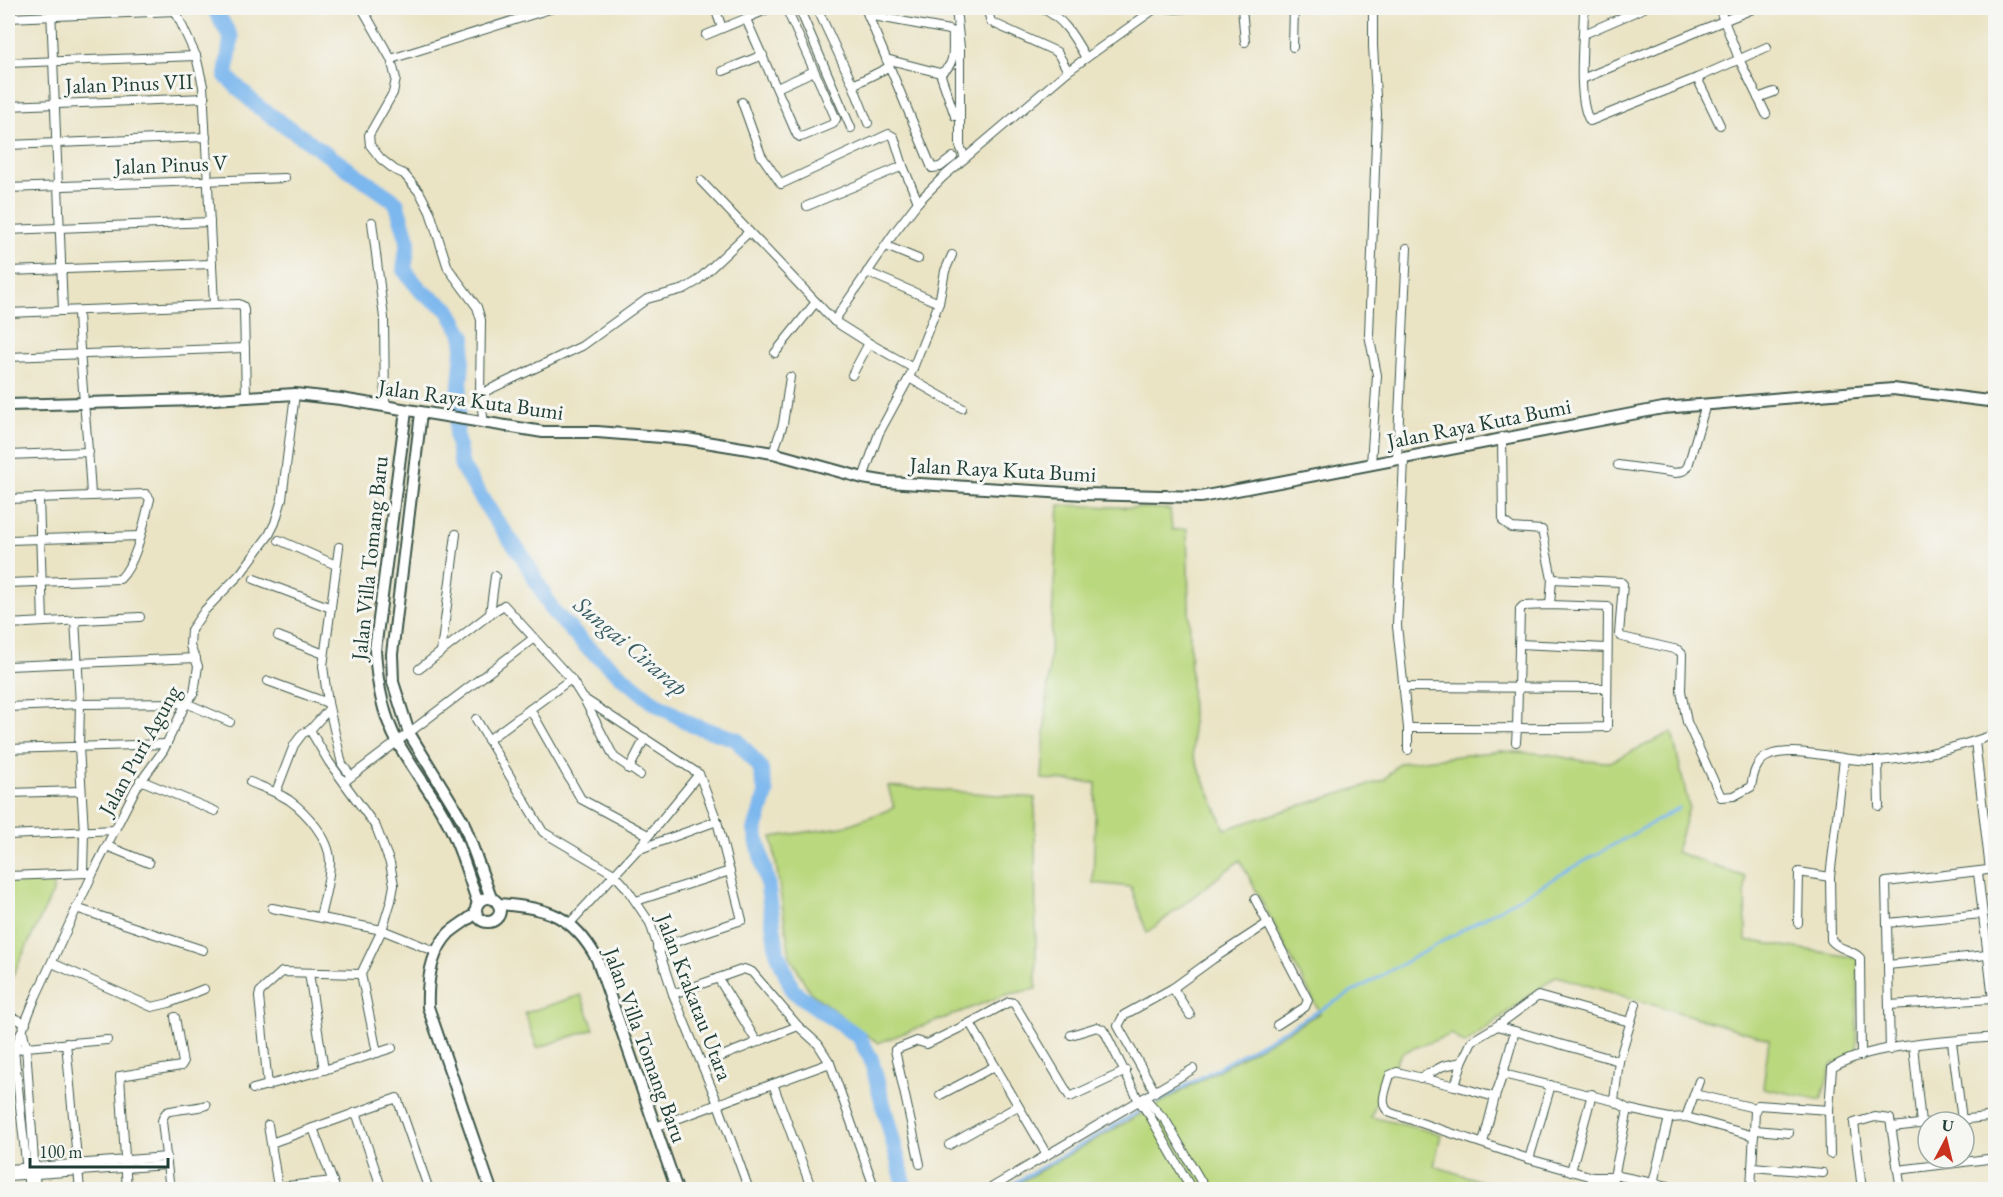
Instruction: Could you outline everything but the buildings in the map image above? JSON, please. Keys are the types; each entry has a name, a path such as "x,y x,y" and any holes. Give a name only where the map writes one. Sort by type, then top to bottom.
{"street":[{"path":"51,8 63,311"},
{"path":"362,8 391,59 396,79 393,93 369,135 370,145 381,159 404,174 420,193 430,212 448,268 477,307 481,320 480,423"},
{"path":"391,59 539,10 553,8"},
{"path":"715,8 722,28"},
{"path":"706,35 771,8"},
{"path":"746,19 797,135 801,137 833,124 836,119 786,8"},
{"path":"799,8 851,128"},
{"path":"817,8 868,123"},
{"path":"956,8 960,48 960,147 965,158"},
{"path":"987,8 992,22 1057,52 1068,71"},
{"path":"1041,8 1053,14 1067,27 1086,58"},
{"path":"834,321 918,202 965,158 1068,71 1156,8"},
{"path":"1167,8 1187,8"},
{"path":"1242,8 1245,42"},
{"path":"1293,47 1294,8"},
{"path":"1371,464 1377,375 1369,335 1377,114 1373,8"},
{"path":"1584,8 1582,79 1585,114 1590,121 1767,47"},
{"path":"1584,34 1644,8"},
{"path":"1719,8 1739,59 1766,114"},
{"path":"1582,79 1755,8"},
{"path":"8,18 175,9 196,56 205,98 214,304"},
{"path":"853,85 888,63 940,73 951,65 951,30 866,11"},
{"path":"866,11 932,168 940,167 953,157"},
{"path":"723,71 763,55"},
{"path":"8,63 196,56"},
{"path":"777,88 814,71"},
{"path":"940,73 955,116"},
{"path":"1697,78 1720,125"},
{"path":"1758,98 1774,92"},
{"name":"Jalan Pinus VII","path":"8,106 205,98"},
{"path":"742,102 761,155 780,184 889,134 894,138 918,202"},
{"path":"8,145 206,137"},
{"path":"807,206 903,166"},
{"name":"Jalan Pinus V","path":"8,188 285,178"},
{"path":"701,181 834,321 913,368"},
{"path":"8,230 210,222"},
{"path":"372,222 384,318 386,407"},
{"path":"480,394 582,346 647,299 684,289 696,282 749,232"},
{"path":"886,246 918,259"},
{"path":"1407,248 1397,626 1408,728 1408,750"},
{"path":"863,478 879,433 909,378 939,303 946,276 945,271 952,255"},
{"path":"8,271 212,264"},
{"path":"867,272 939,303"},
{"path":"775,353 816,302"},
{"path":"8,313 214,304 243,306 246,396"},
{"path":"78,310 79,354 91,496"},
{"path":"852,375 869,343"},
{"path":"8,357 245,348"},
{"path":"773,453 783,424 790,377"},
{"path":"909,378 962,408"},
{"name":"Jalan Raya Kuta Bumi","path":"8,405 198,400 295,394 543,432 597,432 687,439 773,453 863,478 887,482 1083,494 1201,497 1502,437 1663,408 1893,389 1995,402"},
{"name":"Jalan Puri Agung","path":"11,1052 76,908 140,780 167,744 186,703 194,693 198,666 190,646 191,630 205,610 241,573 275,523 282,499 295,394"},
{"path":"1618,465 1677,473 1685,470 1706,404"},
{"name":"Jalan Villa Tomang Baru","path":"406,411 375,650 376,679 397,741 447,821 459,847 477,908"},
{"name":"Jalan Villa Tomang Baru","path":"421,413 392,654 393,682 409,733 463,821 495,901 548,912 570,923 590,945 597,959 677,1190"},
{"path":"1502,437 1503,521 1512,528 1542,530 1552,579 1550,605"},
{"path":"8,455 89,452"},
{"path":"400,454 415,457"},
{"path":"8,499 148,495 150,499 140,536 120,579 8,583"},
{"path":"39,498 43,622"},
{"path":"441,652 456,534"},
{"path":"8,540 140,536"},
{"path":"279,540 336,565"},
{"path":"339,547 323,675 342,764 351,776"},
{"path":"490,614 495,576"},
{"path":"254,579 331,608"},
{"path":"1552,579 1621,582 1623,584 1619,633 1622,637 1678,650 1682,654 1681,691 1687,722 1721,797 1734,796 1751,787 1754,770 1767,756 1787,753 1878,761 1949,749 1995,734"},
{"path":"1408,728 1517,728 1607,727 1608,607 1550,605 1523,606 1520,609 1517,728 1516,742"},
{"path":"419,669 501,606 506,606 571,679 614,757 640,775"},
{"path":"8,624 140,617"},
{"path":"75,620 80,704 83,873"},
{"path":"278,636 324,654"},
{"path":"344,782 534,638"},
{"path":"1519,644 1607,648"},
{"path":"8,666 196,658"},
{"path":"488,740 571,679"},
{"path":"268,681 328,706"},
{"path":"1403,687 1606,687"},
{"path":"583,698 699,774 717,821 742,920 657,948"},
{"path":"8,707 186,703 230,722"},
{"path":"276,792 294,745 303,733 310,730 328,706"},
{"path":"530,709 581,799 648,835"},
{"name":"Jalan Krakatau Utara","path":"476,719 543,832 614,874 626,886 650,923 673,994 718,1104 749,1190"},
{"path":"310,730 329,762 376,827 390,863 394,885 382,930 361,974 377,1053"},
{"path":"629,768 645,738"},
{"path":"1890,1050 1886,882 1993,870 1975,741"},
{"path":"8,749 167,744"},
{"path":"1844,759 1830,877 1831,940 1835,945 1856,953 1860,958 1861,1056"},
{"path":"1878,761 1879,806"},
{"path":"570,923 637,850 699,774"},
{"path":"140,780 215,811"},
{"path":"250,782 276,792 291,801 305,815 329,849 330,861 320,917"},
{"path":"8,793 81,791"},
{"path":"637,850 717,821"},
{"path":"8,835 115,830"},
{"path":"107,846 149,863"},
{"path":"636,901 730,871"},
{"path":"1798,923 1798,876 1800,872 1830,877"},
{"path":"8,876 93,873"},
{"path":"1978,873 1995,1025"},
{"path":"477,908 483,920 491,921 500,913 495,901 482,899 477,908 449,934 437,952 427,989 428,1006 491,1190"},
{"path":"1255,899 1308,1000 1305,1007 1277,1025"},
{"path":"76,908 203,950"},
{"path":"272,908 382,930 437,952"},
{"path":"1887,923 1982,914"},
{"path":"1155,1092 1118,1026 1124,1015 1173,988 1212,959 1268,923"},
{"path":"1888,965 1987,956"},
{"path":"52,963 152,1007 204,989"},
{"path":"673,994 744,969 752,972 798,1026 818,1044 830,1063 873,1184 873,1190"},
{"path":"268,1086 259,995 282,972 361,974"},
{"path":"309,973 324,1070"},
{"path":"718,978 757,1042"},
{"path":"1173,988 1190,1015"},
{"path":"1889,1005 1993,993"},
{"path":"1455,1086 1462,1062 1472,1041 1540,996 1630,1022"},
{"path":"920,1164 895,1050 917,1041 927,1044 1009,1002 1014,1004 1070,1097 1126,1071"},
{"path":"1614,1101 1619,1061 1636,1004"},
{"path":"8,1016 24,1027 31,1170 29,1190"},
{"path":"127,1190 120,1076 181,1066 183,1063 175,1017"},
{"path":"970,1023 1047,1155"},
{"path":"702,1064 798,1026"},
{"path":"1497,1026 1619,1061"},
{"path":"1071,1035 1097,1027 1104,1030 1192,1190"},
{"path":"1483,1143 1515,1031"},
{"path":"1830,1154 1829,1110 1833,1068 1861,1056 1913,1045 1995,1037"},
{"path":"36,1190 11,1052 26,1047 107,1040"},
{"path":"1952,1042 1961,1110"},
{"path":"66,1043 80,1190"},
{"path":"1913,1045 1922,1110"},
{"path":"253,1089 324,1070 392,1048"},
{"path":"1420,1078 1443,1066 1462,1062"},
{"path":"655,1128 830,1063"},
{"path":"940,1095 995,1066"},
{"path":"991,1188 1192,1069"},
{"path":"1495,1097 1397,1072 1390,1075 1384,1096 1386,1110 1529,1159 1593,1177 1612,1178 1614,1175 1668,1186 1667,1190"},
{"path":"1503,1074 1592,1094 1614,1101 1628,1109 1669,1118 1686,1117 1755,1133 1789,1133"},
{"path":"1686,1117 1699,1082"},
{"path":"773,1084 812,1190"},
{"path":"1529,1159 1551,1085"},
{"path":"1571,1171 1592,1094"},
{"path":"1694,1094 1755,1108 1761,1105 1829,1110"},
{"path":"271,1143 397,1098 429,1190"},
{"path":"1142,1099 1166,1121 1206,1190"},
{"path":"170,1190 162,1121 166,1113 206,1105"},
{"path":"949,1145 1018,1106"},
{"path":"1751,1190 1755,1108"},
{"path":"1614,1175 1628,1109"},
{"path":"356,1112 382,1190"},
{"path":"1976,1118 1995,1116"},
{"path":"1862,1190 1854,1123 1884,1117 1890,1119 1892,1127 1901,1190"},
{"path":"1653,1183 1669,1118"},
{"path":"268,1125 278,1187 333,1181"},
{"path":"1892,1127 1916,1125"},
{"path":"313,1128 336,1190"},
{"path":"1898,1170 1995,1158"},
{"path":"8,1169 31,1170 167,1161"},
{"path":"1753,1167 1823,1173"},
{"path":"8,1176 31,1170"},
{"path":"1590,1190 1593,1177"},
{"path":"1686,1188 1696,1190"}],"green space":[{"path":"1059,505 1170,509 1172,530 1187,529 1193,755 1225,829 1384,780 1399,763 1500,751 1610,762 1672,732 1689,807 1676,852 1745,877 1746,940 1858,958 1857,1059 1832,1064 1821,1100 1763,1088 1769,1039 1556,976 1465,1044 1452,1034 1403,1052 1387,1075 1371,1117 1441,1134 1434,1166 1506,1189 1006,1190 1320,1013 1240,860 1147,933 1131,887 1093,883 1096,783 1042,779"},
{"path":"888,786 1035,798 1036,989 1005,995 878,1043 810,992 790,956 772,837 842,827 894,808"},
{"path":"8,881 53,881 53,892 12,977 8,974"},
{"path":"581,995 594,1029 537,1048 525,1013"}],"waterway":[{"name":"Sungai Cirarap","path":"214,8 231,38 226,76 257,106 396,202 408,241 404,270 422,292 448,309 464,337 456,435 462,467 495,519 523,557 553,611 587,647 652,701 692,725 736,739 760,767 766,794 755,830 767,881 777,952 793,991 859,1037 871,1059 906,1190"},
{"path":"1157,1102 1679,808"},
{"path":"1002,1190 1140,1111"}]}
